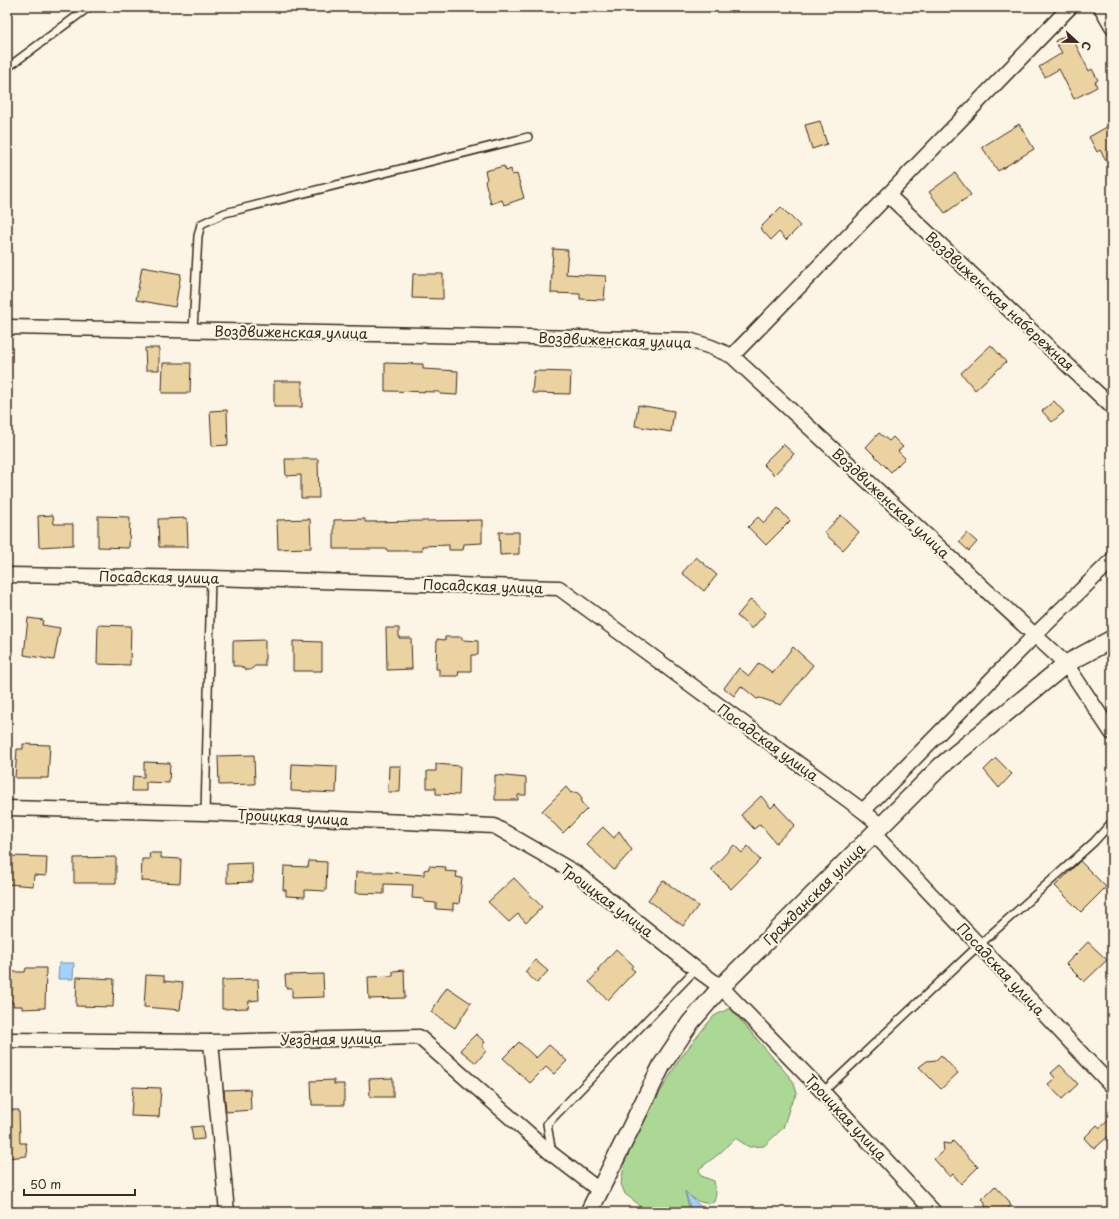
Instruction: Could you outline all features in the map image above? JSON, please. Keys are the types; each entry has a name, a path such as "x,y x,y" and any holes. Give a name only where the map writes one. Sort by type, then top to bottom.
{"street":[{"path":"732,356 1070,7"},
{"path":"1101,7 1112,26"},
{"name":"Воздвиженская набережная","path":"888,195 1112,407"},
{"name":"Воздвиженская улица","path":"7,327 689,340 711,347 732,356 1066,664 1112,733"},
{"path":"863,811 1034,636 1112,560"},
{"name":"Посадская улица","path":"7,575 211,578 559,588 863,811 877,830 979,945 1112,1086"},
{"name":"Гражданская улица","path":"589,1212 662,1065 690,1023 721,987 941,766 1066,664 1112,639"},
{"name":"Троицкая улица","path":"7,808 205,812 494,826 576,873 696,969 721,987 823,1092 934,1212"},
{"name":"Уездная улица","path":"7,1040 211,1042 419,1037 552,1154 599,1190"},
{"path":"211,1042 226,1212"}],"lane":[{"path":"7,68 89,7"},
{"path":"193,330 198,236 201,224 225,213 528,137"},
{"path":"205,812 211,578"},
{"path":"823,1092 979,945 1094,842 1112,822"},
{"path":"552,1154 547,1124 696,969"}],"green space":[{"path":"730,1008 793,1081 797,1093 790,1106 783,1128 764,1146 749,1147 735,1138 720,1153 699,1169 701,1176 714,1181 716,1193 714,1202 705,1203 698,1201 685,1192 690,1212 643,1212 637,1203 625,1194 621,1184 625,1159 647,1115 679,1060 714,1016"}],"water":[{"path":"59,963 74,963 73,979 58,979"},
{"path":"685,1191 699,1205 709,1212 692,1212"}],"building":[{"path":"1070,33 1089,71 1092,69 1098,80 1095,82 1097,87 1074,99 1059,69 1045,77 1039,67 1062,53 1055,41"},
{"path":"820,121 827,144 812,149 805,125"},
{"path":"1019,124 1034,149 998,171 982,147"},
{"path":"1112,124 1112,170 1100,150 1097,152 1089,137"},
{"path":"504,166 506,171 511,169 512,175 517,174 524,198 504,205 502,200 491,204 485,181 487,179 485,171"},
{"path":"955,173 971,195 945,213 929,192"},
{"path":"781,207 800,226 786,240 779,232 771,240 760,228"},
{"path":"553,249 568,250 566,274 606,276 604,300 580,299 580,294 551,293"},
{"path":"142,267 181,274 175,307 136,300"},
{"path":"413,274 443,274 443,299 412,298"},
{"path":"991,345 1006,362 975,390 961,373"},
{"path":"145,348 159,348 159,370 146,370"},
{"path":"163,363 191,363 190,393 162,393"},
{"path":"385,363 423,364 423,369 458,371 457,395 440,394 440,392 385,391"},
{"path":"534,371 571,372 570,394 532,393"},
{"path":"274,381 302,381 302,407 274,407"},
{"path":"1054,401 1064,412 1052,422 1042,411"},
{"path":"638,405 674,411 671,432 635,426"},
{"path":"227,410 228,445 212,446 210,411"},
{"path":"879,433 889,441 893,437 903,447 898,451 905,458 891,472 866,447"},
{"path":"783,444 794,454 774,475 763,464"},
{"path":"285,459 318,459 319,498 301,498 301,475 286,476"},
{"path":"778,508 790,521 766,545 748,527 758,517 764,523"},
{"path":"53,515 54,524 73,524 73,545 39,547 38,516"},
{"path":"841,515 859,532 843,550 824,533"},
{"path":"98,516 130,517 129,548 98,547"},
{"path":"187,518 188,547 159,547 158,519"},
{"path":"310,519 311,548 278,549 277,520"},
{"path":"365,519 365,522 482,520 482,543 464,544 463,550 449,550 449,545 422,546 422,551 387,551 387,549 334,549 334,520"},
{"path":"499,532 519,532 519,554 500,555"},
{"path":"967,533 977,542 969,551 959,542"},
{"path":"696,557 717,575 704,591 682,573"},
{"path":"751,599 766,613 752,629 737,616"},
{"path":"28,618 43,620 42,625 60,628 54,660 24,655"},
{"path":"98,625 131,626 130,665 97,664"},
{"path":"386,628 399,628 399,638 411,638 412,669 387,670"},
{"path":"445,637 462,637 462,640 478,641 478,655 471,655 471,671 459,671 458,676 439,676 439,669 436,669 437,639 445,640"},
{"path":"265,640 265,666 255,666 250,670 246,670 240,666 233,666 233,641"},
{"path":"293,641 322,642 322,671 293,671"},
{"path":"793,647 813,665 781,705 760,698 757,699 741,686 734,696 724,688 739,668 749,676 759,663 773,673"},
{"path":"23,744 50,745 48,778 15,778 17,749 23,749"},
{"path":"254,755 255,784 219,785 218,756"},
{"path":"996,758 1012,774 999,788 984,770"},
{"path":"144,762 170,763 169,783 146,782 146,791 132,791 133,776 144,777"},
{"path":"292,764 337,766 336,793 291,791"},
{"path":"436,764 460,766 459,795 436,794 436,788 427,788 427,771 436,771"},
{"path":"389,766 401,766 400,792 388,792"},
{"path":"495,775 526,778 526,795 518,795 518,800 495,800"},
{"path":"566,787 571,793 576,792 579,794 582,798 581,802 587,809 563,833 542,811"},
{"path":"761,796 771,808 775,804 795,825 776,843 760,824 754,829 741,815"},
{"path":"603,827 614,838 619,831 632,850 614,870 586,844"},
{"path":"734,845 742,853 748,846 760,860 731,889 711,869"},
{"path":"149,853 161,853 161,858 181,859 180,883 141,881 142,859 150,859"},
{"path":"7,856 47,857 46,876 34,875 33,886 7,884"},
{"path":"116,857 116,883 74,883 74,858"},
{"path":"309,861 327,862 326,891 305,890 305,897 286,896 286,890 283,890 284,866 308,867"},
{"path":"1080,861 1106,887 1081,912 1055,886"},
{"path":"252,863 253,882 227,883 227,864"},
{"path":"429,866 446,867 445,871 457,872 456,877 462,878 459,904 453,903 453,910 436,909 436,903 424,902 424,899 412,898 413,885 384,884 384,894 355,893 356,872 386,872 424,875 424,870 429,869"},
{"path":"514,878 542,907 526,923 518,914 509,922 488,902"},
{"path":"663,880 698,906 683,926 648,900"},
{"path":"1088,942 1107,960 1084,982 1066,964"},
{"path":"616,949 633,965 631,968 635,971 608,1000 589,982 599,971 597,970"},
{"path":"535,960 548,971 537,983 525,972"},
{"path":"26,968 46,968 45,1008 22,1009 22,1006 13,1006 13,1002 7,1002 7,976 11,976 12,972 25,972"},
{"path":"404,970 405,998 369,999 368,977 393,976 393,971"},
{"path":"323,974 324,997 292,998 292,988 286,988 285,975"},
{"path":"146,975 164,976 164,981 183,983 180,1010 144,1007"},
{"path":"77,977 114,979 113,1007 76,1006"},
{"path":"258,979 259,1000 249,1001 248,1008 222,1009 222,980"},
{"path":"447,987 471,1003 455,1028 431,1012"},
{"path":"476,1034 485,1042 482,1046 486,1051 476,1063 460,1050"},
{"path":"519,1042 536,1058 549,1045 567,1061 554,1074 546,1067 530,1083 503,1058"},
{"path":"941,1055 958,1073 941,1089 919,1067 927,1061 936,1060"},
{"path":"1060,1065 1078,1084 1062,1099 1048,1084 1055,1078 1051,1073"},
{"path":"393,1078 393,1097 370,1097 369,1079"},
{"path":"334,1080 334,1084 344,1084 344,1105 312,1105 311,1081"},
{"path":"133,1087 161,1088 159,1117 131,1116"},
{"path":"250,1089 251,1110 226,1112 224,1090"},
{"path":"7,1110 19,1110 20,1143 26,1143 27,1156 7,1158"},
{"path":"1112,1117 1112,1133 1094,1149 1084,1138 1097,1125 1100,1128"},
{"path":"203,1126 204,1139 193,1140 191,1127"},
{"path":"953,1141 978,1167 961,1184 953,1174 950,1177 934,1159 944,1150 943,1143 950,1144"},
{"path":"995,1186 1010,1202 1009,1203 1011,1205 1004,1212 995,1212 990,1207 985,1207 985,1202 982,1199"}]}
